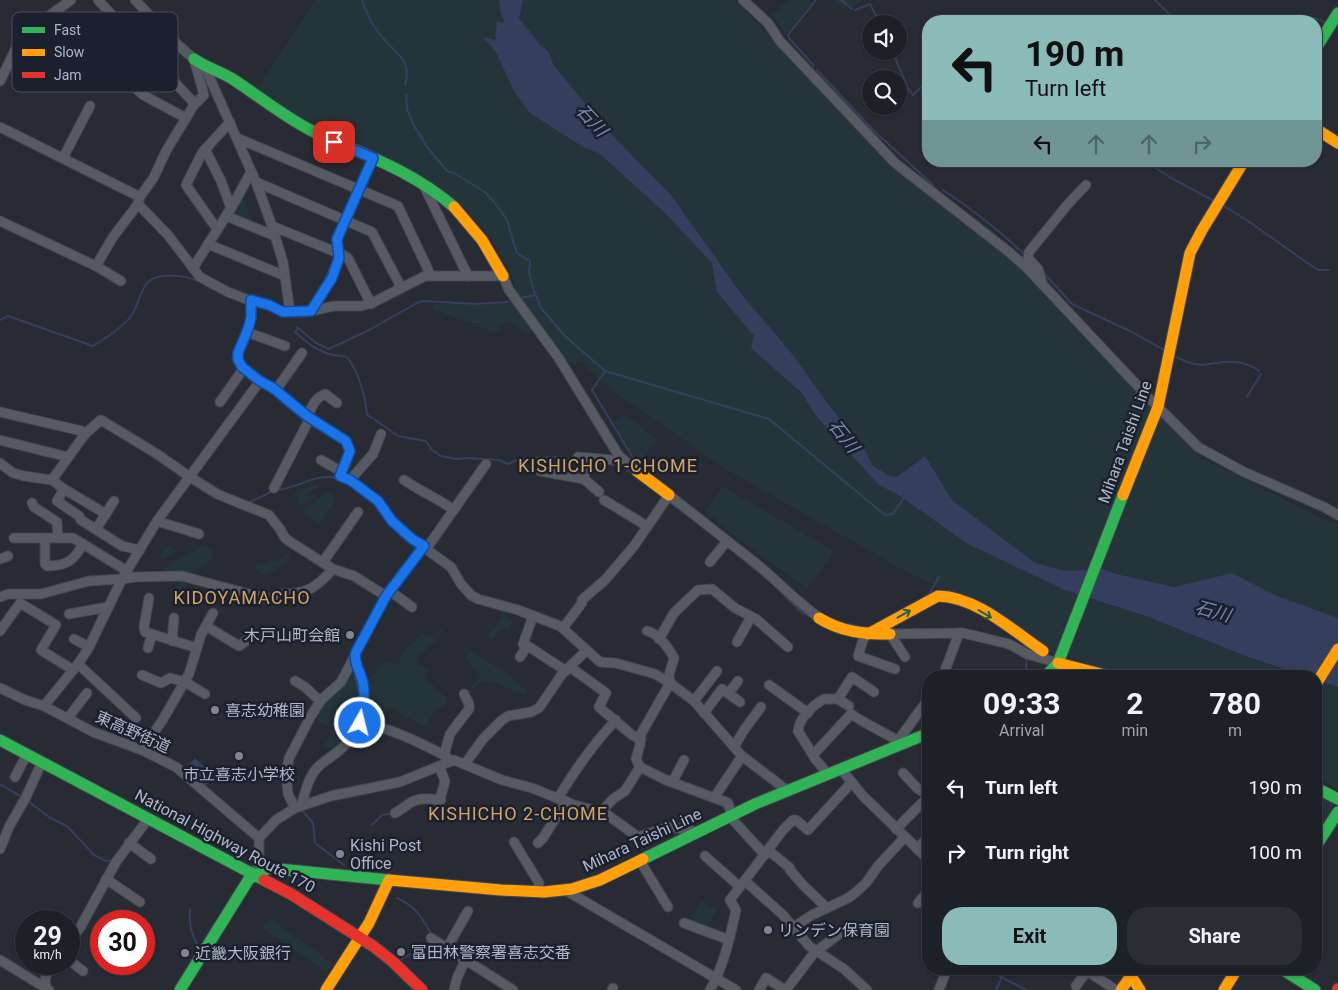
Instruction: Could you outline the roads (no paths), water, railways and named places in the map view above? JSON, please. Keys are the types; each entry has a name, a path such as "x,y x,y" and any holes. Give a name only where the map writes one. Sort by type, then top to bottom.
{"main road":[{"path":"1322,38 1338,13"},
{"path":"199,62 221,72 287,117 334,142 391,166 423,184 450,203 470,223 490,250 502,276"},
{"path":"1322,133 1338,142"},
{"name":"Mihara Taishi Line","path":"1051,670 1058,661 1156,411 1190,253 1240,167"},
{"path":"637,471 669,495"},
{"path":"866,634 938,596 946,595 976,608 1043,651"},
{"path":"819,618 828,625 848,632 890,634"},
{"path":"1322,674 1338,649"},
{"path":"1058,661 1066,670"},
{"name":"Mihara Taishi Line","path":"254,875 269,868 519,891 544,892 565,890 600,880 732,815 896,744 922,735"},
{"name":"National Highway Route 170","path":"0,740 291,894 360,937 392,961 422,990"},
{"path":"1322,791 1338,799"},
{"path":"1322,837 1338,812"},
{"path":"180,990 249,879 254,875"},
{"path":"326,990 378,907 389,880"},
{"path":"1121,990 1131,975"},
{"path":"1134,975 1140,990"},
{"path":"1224,990 1233,975"},
{"path":"1291,975 1315,990"}],"street":[{"path":"54,12 71,0"},
{"path":"98,0 109,12"},
{"path":"135,0 146,12"},
{"path":"743,0 768,23 779,40 880,149 933,194 1009,252 1043,286 1156,411 1198,447 1208,453 1244,472 1338,515"},
{"path":"178,45 199,62 230,122 256,182 283,262 290,312"},
{"path":"0,81 12,56"},
{"path":"96,266 113,237 154,177 166,151 186,118 195,104 204,95 199,62"},
{"path":"178,86 195,104"},
{"path":"140,92 186,118"},
{"path":"63,158 90,106"},
{"path":"218,229 186,185 205,149 230,122"},
{"path":"0,127 63,158 139,201 200,277 211,284 283,312 311,311 334,306 371,304 425,276 502,276 509,290 558,358 624,461 637,471"},
{"path":"237,138 398,206 431,276"},
{"path":"205,149 228,212 275,236"},
{"path":"311,311 332,278 339,258 337,239 373,158"},
{"path":"193,268 251,172"},
{"path":"256,182 372,232 401,287"},
{"path":"423,184 468,276"},
{"path":"1043,286 1038,269 1027,257 1029,252 1086,185"},
{"path":"0,221 96,266 121,281"},
{"path":"272,226 348,258 371,304"},
{"path":"208,244 285,276"},
{"path":"251,300 251,318 238,353 238,359 244,368 260,381 276,390 309,417 346,441 350,451 340,476 350,480 378,501 392,521 412,539 451,567 461,584 471,595 478,599 518,610 563,628 600,662 616,663 655,674 670,682 694,701 742,756 788,791"},
{"path":"247,332 286,346"},
{"path":"276,390 302,353"},
{"path":"220,402 224,389 244,368"},
{"path":"44,706 89,646 122,579 157,521 260,381"},
{"path":"274,488 318,396 325,394 337,403"},
{"path":"0,412 82,431 85,434"},
{"path":"52,480 85,434 101,420 217,494 269,515 280,528 285,538 333,569 354,576 412,607"},
{"path":"350,480 376,455 381,434"},
{"path":"0,440 68,457"},
{"path":"578,457 624,461"},
{"path":"584,479 588,458"},
{"path":"320,460 342,472"},
{"path":"0,463 13,473 52,480 106,514"},
{"path":"298,807 288,794 286,774 289,758 311,716 320,702 341,682 388,594 424,546 429,545 486,464"},
{"path":"540,471 584,479 602,496 647,526"},
{"path":"404,480 454,510"},
{"path":"64,489 57,501 79,516 81,520 122,546 140,550"},
{"path":"563,628 582,603 582,600 605,580 634,546 669,495 700,518 725,543 763,569 819,618"},
{"path":"96,529 114,501"},
{"path":"32,503 34,507 57,522 58,538"},
{"path":"323,562 358,512"},
{"path":"157,521 199,534"},
{"path":"14,538 73,538 127,570"},
{"path":"45,538 46,566 58,566 69,562 76,557 83,544"},
{"path":"710,562 725,543"},
{"path":"0,597 8,594 41,594 89,582 136,576 182,576 264,598 280,598 281,594 302,593 310,589 333,569"},
{"path":"659,639 674,614 698,590 712,589 788,647"},
{"path":"149,598 144,627 145,632 198,648"},
{"path":"0,631 20,603 56,625 41,650 75,667 136,718"},
{"path":"69,614 108,607"},
{"path":"142,750 185,682 201,635 213,612"},
{"path":"533,616 523,644 606,693 599,707 641,740"},
{"path":"737,642 751,617"},
{"path":"172,641 174,618"},
{"path":"206,626 239,651 250,638"},
{"path":"647,631 669,648 674,658 668,675 670,682 645,726 636,759 640,766 666,780 728,802 734,820 766,853 790,868 803,886 826,908"},
{"path":"945,670 959,633"},
{"path":"890,634 959,633 1009,644 1027,654 1058,661"},
{"path":"148,648 152,634"},
{"path":"866,634 858,656 895,669"},
{"path":"890,634 905,657"},
{"path":"74,639 89,646"},
{"path":"520,658 527,646"},
{"path":"465,764 483,739 502,720 508,716 531,712 539,708 568,669 586,651"},
{"path":"1043,651 1058,661"},
{"path":"298,807 317,768 342,748 354,735 360,723 363,711 363,682 354,659"},
{"path":"694,701 714,682 717,671"},
{"path":"142,675 161,683 170,678 185,682 205,694"},
{"path":"838,699 852,677 874,692"},
{"path":"728,694 738,681"},
{"path":"295,682 305,687 320,702"},
{"path":"769,685 808,713"},
{"path":"704,712 722,689 740,702"},
{"name":"東高野街道","path":"1,692 44,706 93,732 142,750 176,767 259,838"},
{"path":"68,718 88,694"},
{"path":"254,875 260,863 259,838 276,820 298,807 331,796 400,782 439,766 448,758 450,734 469,709 469,704 464,694"},
{"path":"828,774 813,755 798,730 799,725 808,713 824,699 838,699 849,706"},
{"path":"734,747 761,707"},
{"path":"813,755 851,714 872,728 876,727 896,744 922,708"},
{"path":"538,844 543,838 584,758 600,736 616,720"},
{"path":"360,723 392,732 502,780 532,788 601,812 638,837 672,827 698,832"},
{"path":"15,777 26,754"},
{"path":"714,798 742,756"},
{"path":"673,781 684,760"},
{"path":"0,850 9,827 26,797 42,762"},
{"path":"394,813 404,808 409,802 418,800 440,801 445,781 439,766"},
{"path":"601,812 613,799 625,791 640,766"},
{"path":"842,769 863,796 904,838 922,853"},
{"path":"903,773 922,791"},
{"path":"710,990 717,978 736,910 730,900 793,820 796,820 808,830 852,782"},
{"path":"896,829 922,802"},
{"path":"80,928 106,879 129,843 148,819"},
{"path":"792,928 855,893 904,838"},
{"path":"514,842 528,862 539,883 537,892"},
{"path":"129,843 151,859"},
{"path":"917,848 922,843"},
{"path":"705,856 783,915 809,946 844,969 867,990"},
{"path":"640,861 668,907"},
{"path":"106,879 140,902"},
{"path":"565,890 736,990"},
{"path":"918,903 922,898"},
{"path":"447,948 468,911"},
{"path":"684,923 729,940"},
{"path":"759,990 766,978 786,990 816,951 839,934"},
{"path":"431,938 513,990"},
{"path":"0,960 48,990"},
{"path":"454,990 465,961"},
{"path":"47,975 44,983 48,990"},
{"path":"941,989 945,975"},
{"path":"1076,986 1084,975"},
{"path":"1095,975 1116,990"}],"water":[{"name":"石川","path":"499,0 523,0 519,18 540,45 548,51 554,66 611,134 672,196 741,294 789,350 866,452 872,465 889,476 897,477 925,456 952,500 1035,563 1066,571 1103,569 1116,574 1174,587 1232,573 1277,596 1338,618 1338,687 1322,682 1322,670 1287,670 1243,655 1149,617 1065,590 968,544 897,494 879,485 816,416 802,393 751,348 754,336 717,292 712,263 666,214 599,153 583,147 530,113 513,89 496,52 483,37 495,40 497,22 505,23 501,14"},
{"path":"195,758 215,776 206,786 186,768"}],"waterway":[{"path":"362,0 368,17 375,28 404,61 407,76 405,85"},
{"path":"814,66 788,35 816,0"},
{"path":"841,0 852,9"},
{"path":"1155,0 1170,15"},
{"path":"855,10 870,4 876,15"},
{"path":"1322,21 1326,23"},
{"path":"896,60 913,95 922,86"},
{"path":"817,70 873,130 933,185"},
{"path":"406,95 407,109 413,124 428,148 447,171 454,173 485,192 506,218 517,253 530,261 529,272 541,308 565,336 605,371 769,419 885,515 893,514 905,496"},
{"path":"1154,167 1214,201"},
{"path":"943,190 986,221 1025,255"},
{"path":"1224,206 1318,270 1329,270"},
{"path":"1042,271 1072,304 1132,332 1164,350"},
{"path":"0,320 8,316 93,346 128,320 147,283 152,279 172,276 199,281"},
{"path":"205,285 221,293"},
{"path":"521,298 535,295"},
{"path":"298,328 316,343 329,349 424,301 475,304 508,302"},
{"path":"297,327 295,332 317,349 328,354 348,358 361,385 367,415 372,418"},
{"path":"1176,357 1199,365 1228,362 1239,363 1259,371"},
{"path":"605,371 592,390 635,461 636,466"},
{"path":"1247,397 1261,374"},
{"path":"374,419 398,436 426,441 432,450 441,456 456,459 499,460 508,464 521,458 558,457 576,460"},
{"path":"618,464 633,474"},
{"path":"278,490 322,477 336,478"},
{"path":"248,503 273,491"},
{"path":"669,502 686,514"},
{"path":"738,555 774,585 802,613 813,617"},
{"path":"929,594 939,577"},
{"path":"847,624 857,626"},
{"path":"891,629 901,630"},
{"path":"1027,657 1027,670"},
{"path":"0,784 22,797"},
{"path":"28,801 49,817 68,827 94,855 106,861 114,860"},
{"path":"302,810 313,823 315,843 344,865"},
{"path":"372,825 382,815 393,813"},
{"path":"397,898 414,909 432,935"},
{"path":"190,909 191,929 200,947"},
{"path":"402,959 432,942"},
{"path":"997,975 1026,990"},
{"path":"996,990 1002,977"}],"place":[{"name":"木戸山町会館","path":"350,635"},
{"name":"喜志幼稚園","path":"215,710"},
{"name":"市立喜志小学校","path":"239,756"},
{"name":"Kishi Post Office","path":"340,854"},
{"name":"リンデン保育園","path":"768,930"},
{"name":"富田林警察署喜志交番","path":"401,952"},
{"name":"近畿大阪銀行","path":"185,953"}],"district":[{"name":"KISHICHO 1-CHOME","path":"608,465"},
{"name":"KIDOYAMACHO","path":"242,597"},
{"name":"KISHICHO 2-CHOME","path":"518,813"}]}
